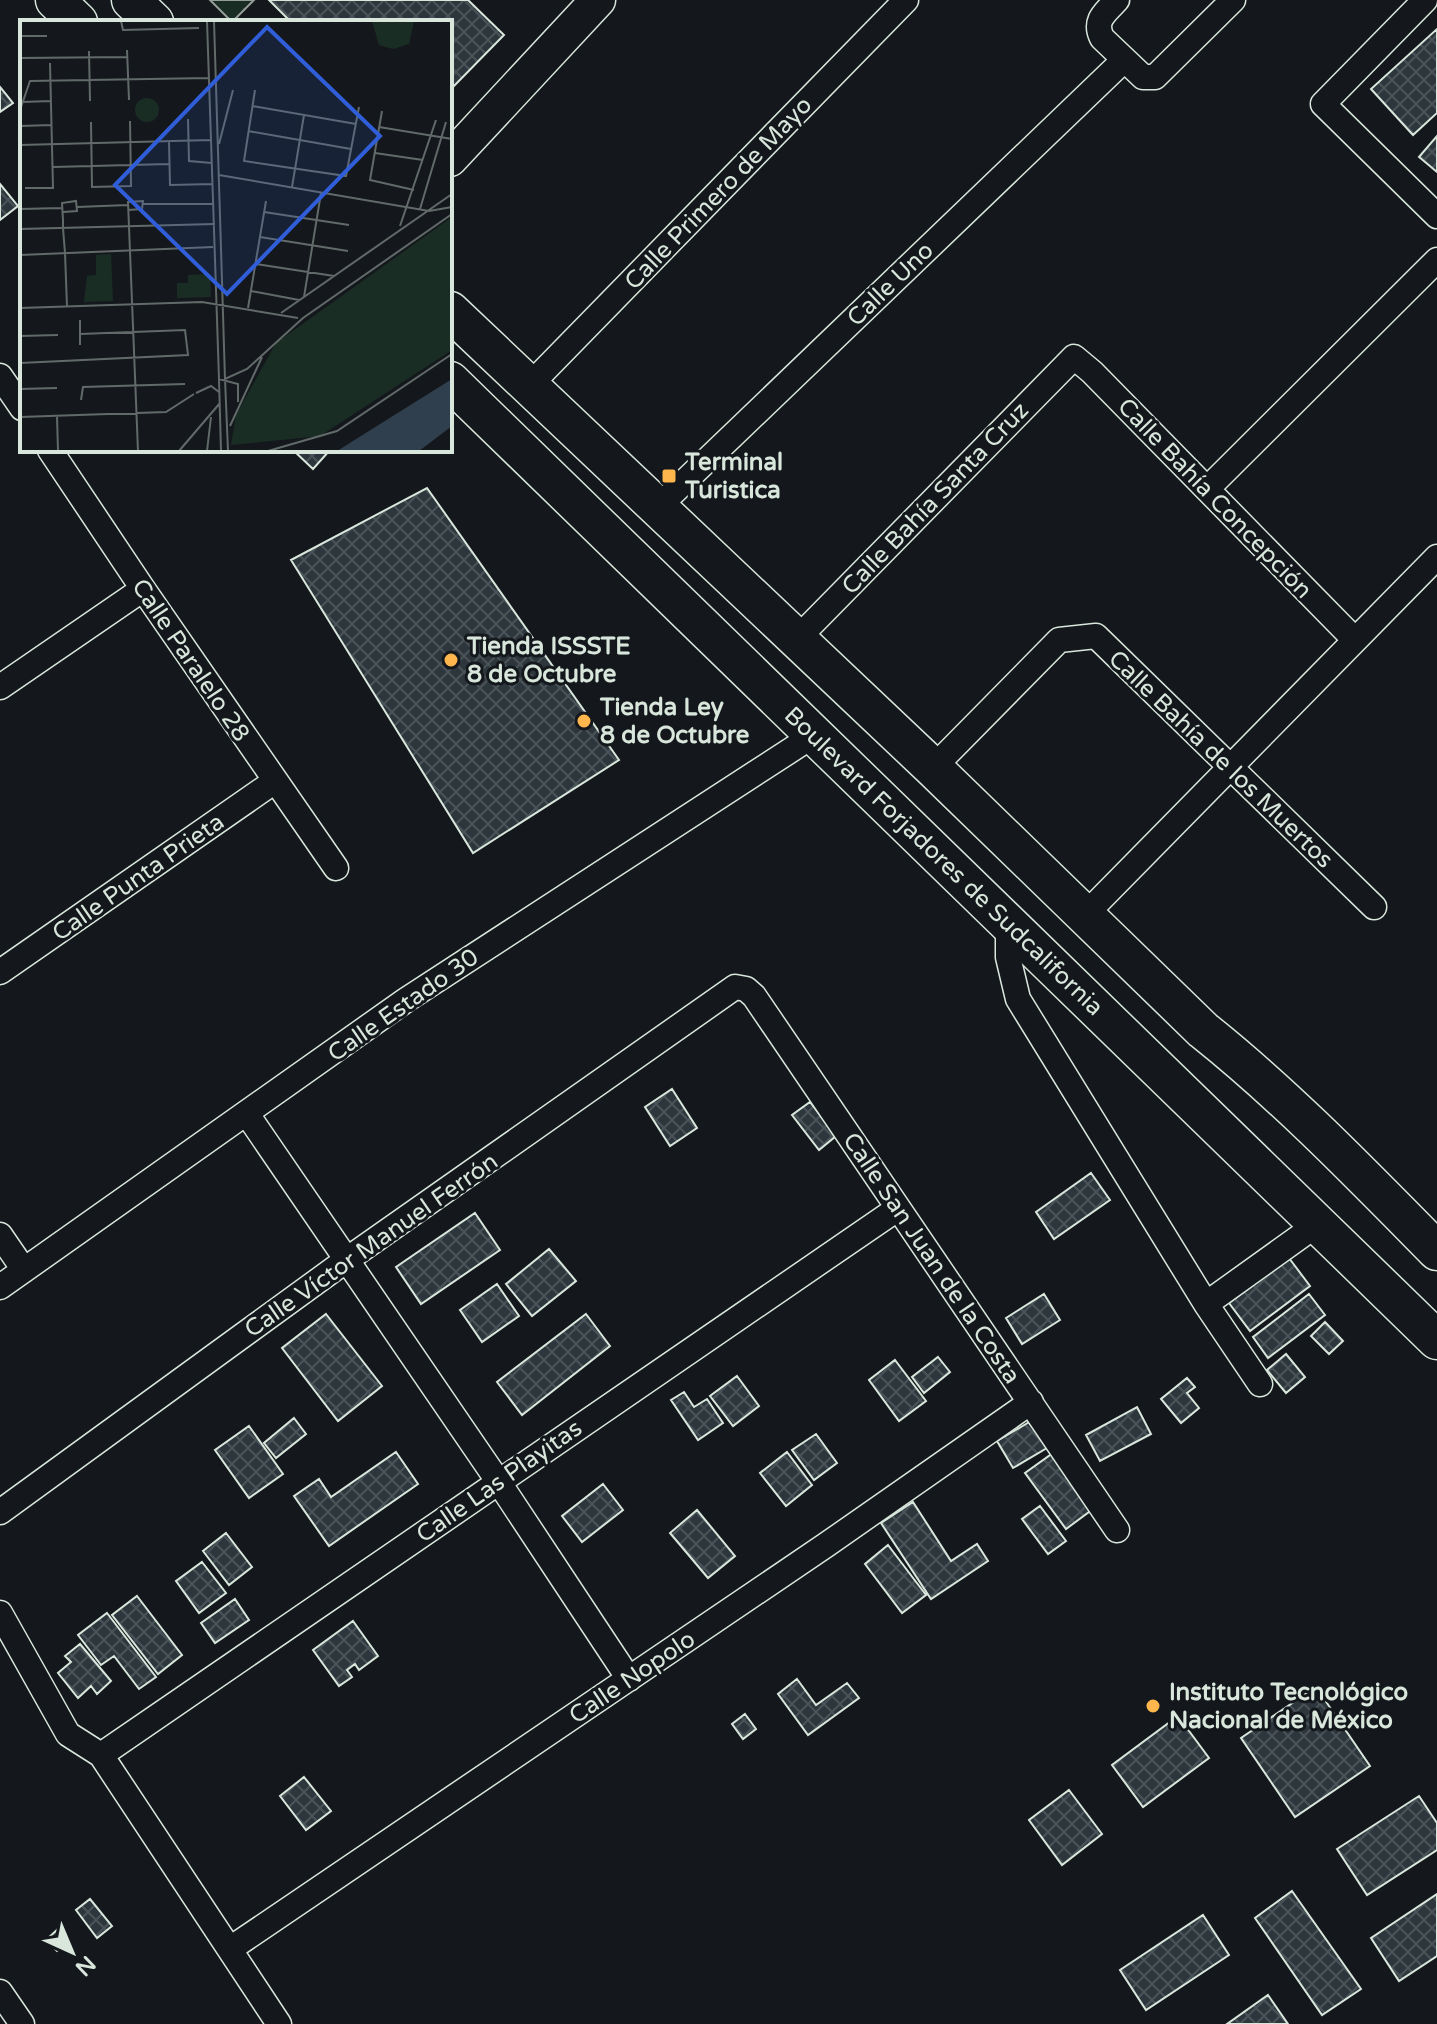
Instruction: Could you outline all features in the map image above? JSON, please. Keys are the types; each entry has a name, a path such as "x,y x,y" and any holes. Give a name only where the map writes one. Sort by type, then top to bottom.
{"main road":[{"path":"55,0 76,20"},
{"path":"131,0 152,20"},
{"path":"452,313 933,768 1203,1030 1232,1053 1356,1170 1437,1251"},
{"name":"Boulevard Forjadores de Sudcalifornia","path":"452,383 1437,1340"}],"street":[{"path":"452,157 598,0"},
{"name":"Calle Primero de Mayo","path":"529,386 906,0"},
{"path":"1117,0 1098,20 1098,30 1102,38 1143,77 1155,77 1233,0"},
{"path":"1425,0 1323,104 1437,216"},
{"name":"Calle Uno","path":"657,508 1124,60"},
{"path":"1207,489 1437,260"},
{"name":"Calle Bahía Concepción","path":"1074,357 1355,640"},
{"name":"Calle Bahía Santa Cruz","path":"796,640 1074,357"},
{"path":"1,380 20,405"},
{"name":"Calle Paralelo 28","path":"51,452 336,868"},
{"path":"1084,916 1437,557"},
{"path":"0,687 143,589"},
{"name":"Calle Bahía de los Muertos","path":"933,768 1059,640 1096,636 1374,907"},
{"name":"Calle Estado 30","path":"0,1287 419,992 814,735"},
{"name":"Calle Punta Prieta","path":"0,972 275,781"},
{"path":"1008,922 1008,957 1018,999 1206,1304 1260,1384"},
{"name":"Calle Víctor Manuel Ferrón","path":"0,1512 345,1261 735,987 746,989"},
{"name":"Calle San Juan de la Costa","path":"746,989 762,1008 1117,1530"},
{"path":"247,1114 629,1679"},
{"name":"Calle Las Playitas","path":"101,1755 897,1209"},
{"path":"1206,1304 1319,1223"},
{"path":"0,1235 24,1270"},
{"name":"Calle Nopolo","path":"230,1949 1031,1402"},
{"path":"0,1613 68,1734 101,1755 279,2024"},
{"path":"0,1992 22,2024"}],"green space":[{"path":"210,0 254,0 234,20 230,20"}],"building":[{"path":"269,0 468,0 504,35 452,88 452,20 289,20"},
{"path":"1437,29 1437,113 1413,135 1371,89"},
{"path":"0,87 13,103 0,112"},
{"path":"1437,136 1437,172 1419,157"},
{"path":"0,184 18,206 0,220"},
{"path":"295,452 328,452 313,469"},
{"name":"Tienda ISSSTE 8 de Octubre","path":"427,488 619,760 473,853 291,560"},
{"path":"672,1089 697,1128 670,1146 645,1107"},
{"path":"810,1102 836,1136 819,1150 792,1115"},
{"path":"1091,1173 1110,1200 1054,1239 1036,1212"},
{"path":"475,1213 500,1250 421,1304 396,1267"},
{"path":"549,1249 576,1281 532,1316 506,1284"},
{"path":"1289,1258 1310,1286 1250,1331 1229,1303"},
{"path":"497,1284 519,1316 482,1342 460,1310"},
{"path":"1044,1294 1060,1320 1022,1344 1006,1318"},
{"path":"1309,1294 1325,1315 1268,1358 1253,1337"},
{"path":"326,1314 382,1386 338,1421 282,1348"},
{"path":"586,1314 610,1346 522,1415 497,1382"},
{"path":"1325,1322 1343,1341 1329,1354 1311,1336"},
{"path":"1286,1354 1305,1377 1286,1393 1267,1370"},
{"path":"938,1357 950,1372 924,1393 912,1377"},
{"path":"895,1360 926,1401 899,1421 869,1380"},
{"path":"737,1376 759,1406 733,1426 710,1396"},
{"path":"1187,1378 1195,1387 1187,1393 1199,1408 1181,1423 1161,1399"},
{"path":"684,1392 694,1407 707,1399 723,1423 698,1440 671,1400"},
{"path":"1137,1407 1151,1434 1100,1461 1086,1435"},
{"path":"294,1418 306,1434 276,1458 264,1443"},
{"path":"1031,1421 1047,1448 1013,1468 997,1441"},
{"path":"249,1426 283,1474 249,1498 215,1450"},
{"path":"816,1434 837,1463 814,1480 792,1450"},
{"path":"396,1452 418,1484 329,1546 294,1496 319,1479 331,1497"},
{"path":"787,1452 812,1485 786,1506 760,1473"},
{"path":"1053,1453 1093,1509 1066,1529 1025,1473"},
{"path":"603,1484 623,1510 582,1542 562,1516"},
{"path":"913,1502 951,1561 977,1544 988,1561 931,1599 881,1523"},
{"path":"1040,1506 1066,1541 1048,1554 1022,1519"},
{"path":"697,1510 735,1556 708,1578 670,1533"},
{"path":"226,1533 252,1567 229,1585 203,1551"},
{"path":"888,1545 926,1595 902,1613 865,1564"},
{"path":"202,1562 226,1593 199,1613 176,1581"},
{"path":"137,1596 182,1655 158,1674 112,1615"},
{"path":"235,1599 249,1620 215,1643 201,1623"},
{"path":"107,1613 156,1677 139,1689 114,1656 101,1665 78,1635"},
{"path":"353,1621 378,1656 359,1670 355,1664 347,1670 352,1677 339,1686 313,1650"},
{"path":"80,1644 111,1681 97,1694 91,1686 78,1698 58,1673 71,1662 65,1656"},
{"path":"797,1679 816,1705 847,1683 859,1698 808,1735 778,1694"},
{"path":"1316,1687 1370,1766 1295,1817 1241,1738"},
{"path":"745,1714 756,1729 743,1739 732,1724"},
{"path":"1178,1716 1209,1758 1143,1807 1112,1765"},
{"path":"304,1777 331,1811 306,1830 280,1796"},
{"path":"1069,1790 1102,1834 1062,1865 1029,1820"},
{"path":"1419,1796 1437,1823 1437,1850 1367,1895 1337,1849"},
{"path":"1292,1891 1361,1989 1322,2015 1255,1918"},
{"path":"1437,1894 1437,1956 1399,1981 1371,1938"},
{"path":"90,1899 112,1926 97,1938 76,1910"},
{"path":"1203,1915 1229,1955 1146,2010 1120,1970"},
{"path":"58,1929 69,1941 57,1951 46,1940"},
{"path":"1268,1995 1288,2024 1227,2024"}],"place":[{"name":"Terminal Turistica","path":"669,476"},
{"name":"Tienda ISSSTE 8 de Octubre","path":"451,660"},
{"name":"Tienda Ley 8 de Octubre","path":"584,721"},
{"name":"Instituto Tecnológico Nacional de México","path":"1153,1706"}]}
